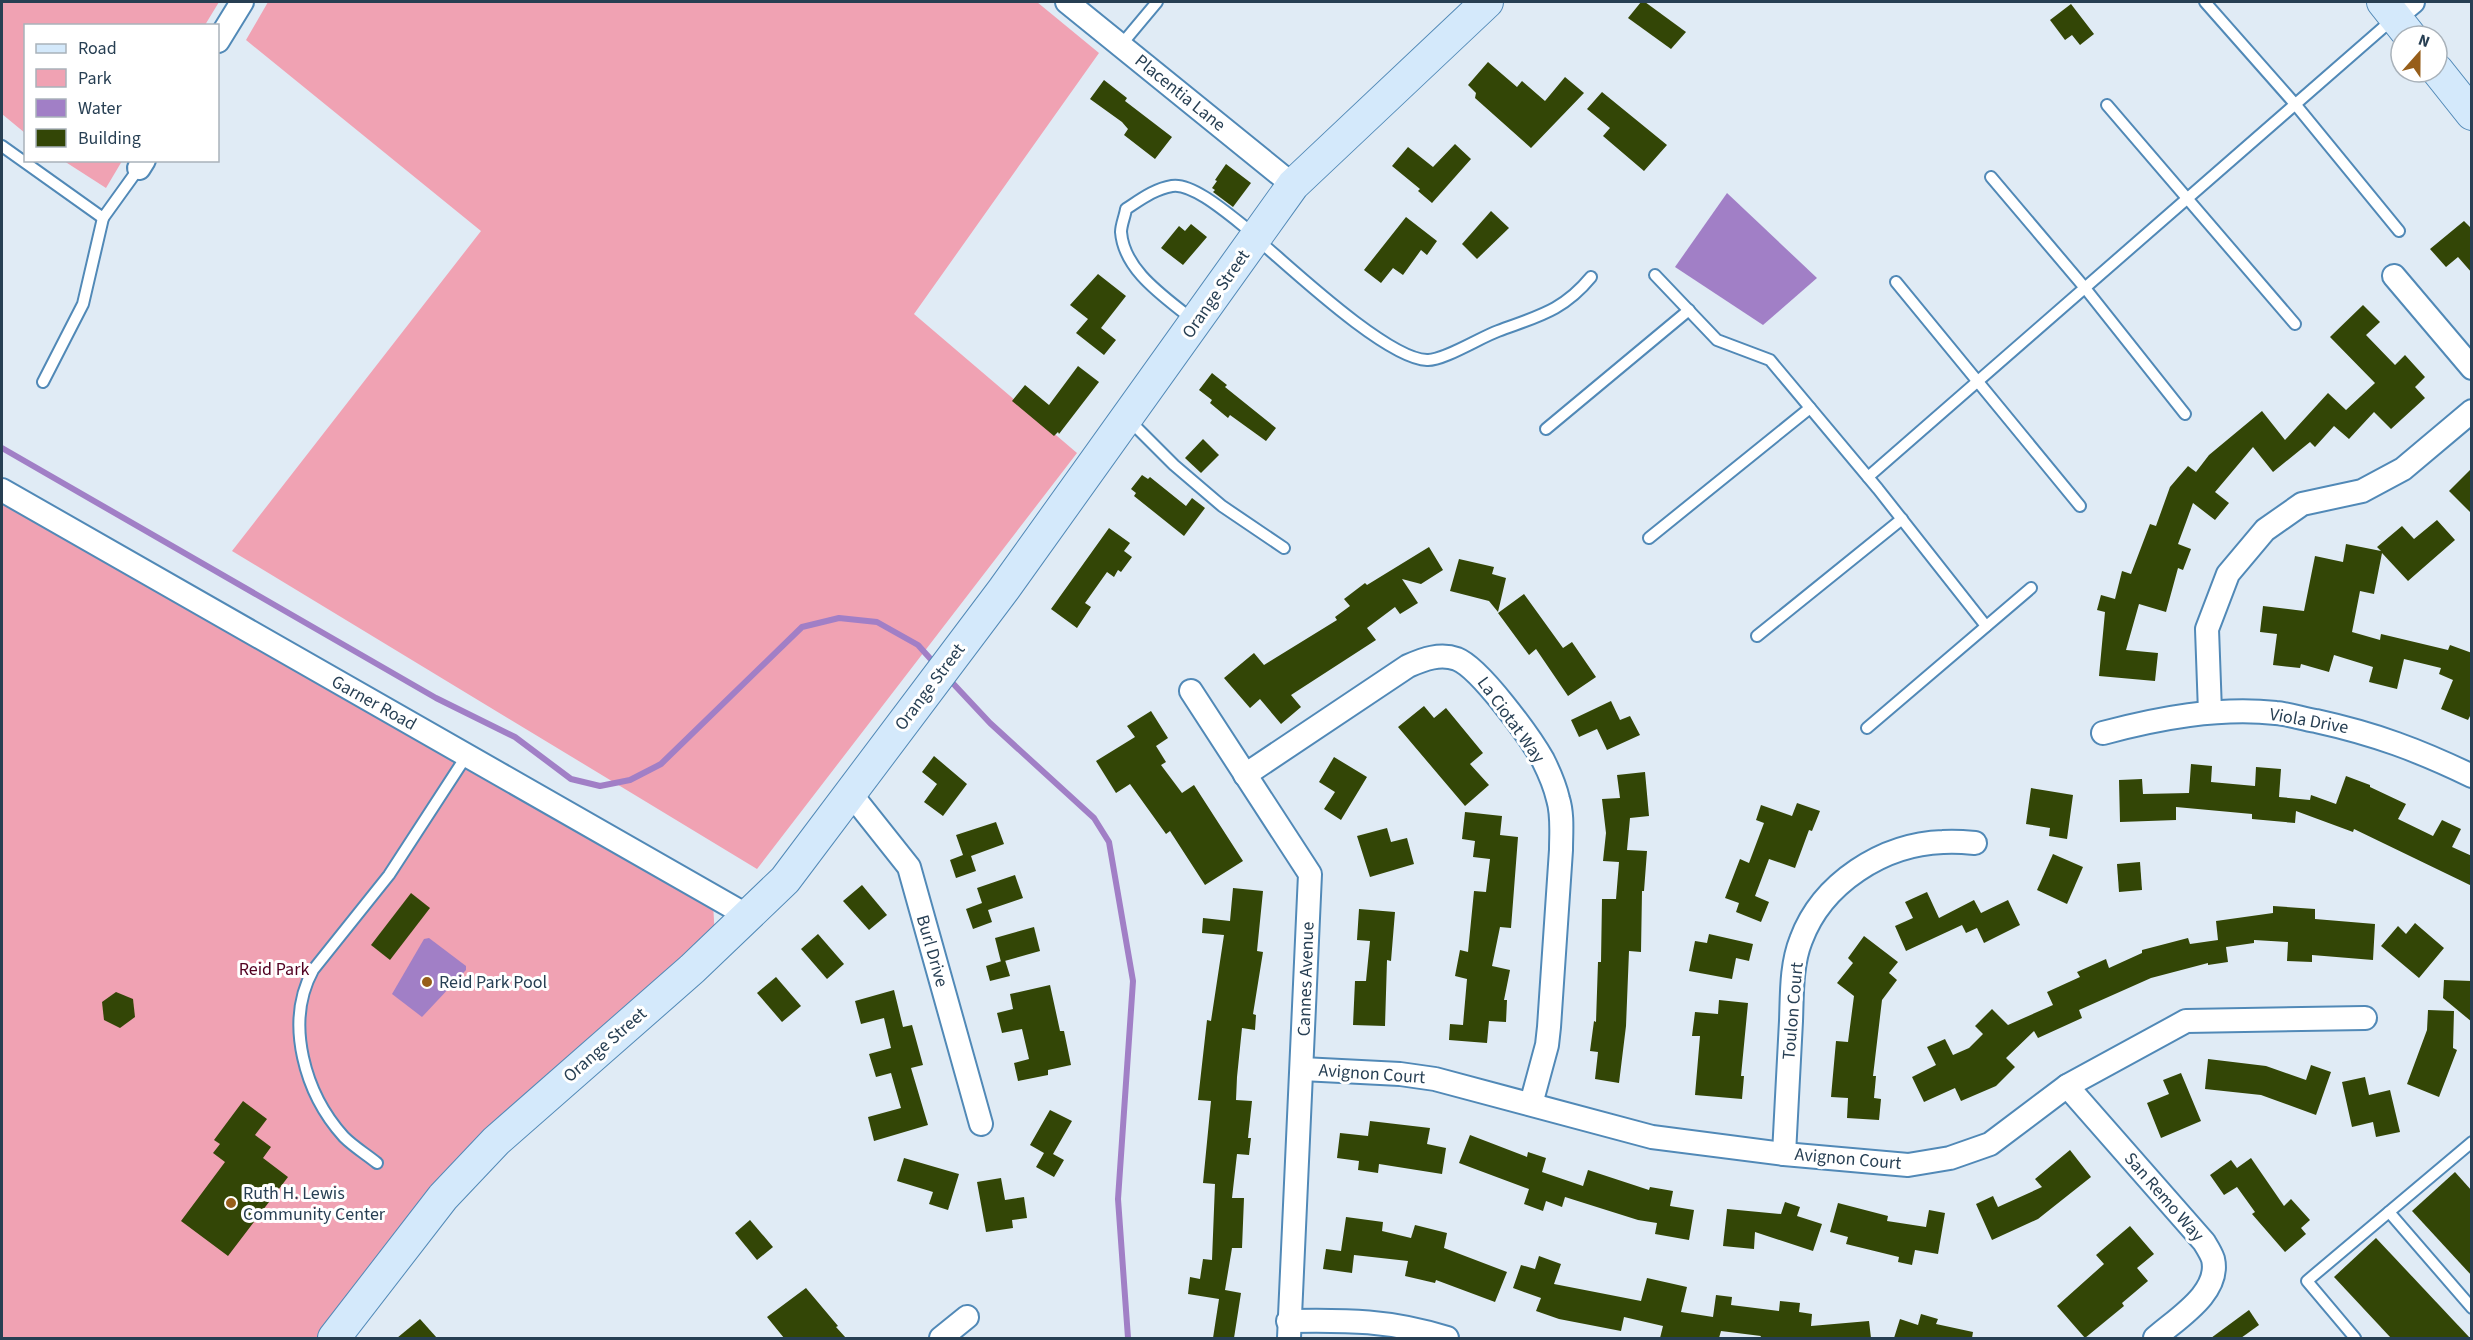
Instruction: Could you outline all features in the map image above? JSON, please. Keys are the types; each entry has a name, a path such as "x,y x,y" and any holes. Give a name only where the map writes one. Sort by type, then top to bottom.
{"street":[{"path":"219,39 242,2"},
{"name":"Placentia Lane","path":"1067,2 1293,185"},
{"name":"Orange Street","path":"334,1338 443,1197 496,1141 692,969 784,880 947,665 1293,185 1487,2"},
{"path":"2448,84 2472,114"},
{"path":"2394,276 2472,368"},
{"path":"2210,712 2207,629 2228,574 2265,530 2302,504 2362,491 2403,470 2472,411"},
{"name":"Garner Road","path":"2,490 748,915"},
{"name":"La Ciotat Way","path":"1245,775 1408,666 1424,658 1440,656 1456,659 1471,667 1482,679 1532,742 1543,761 1560,809 1561,850 1549,1027 1547,1045 1531,1104"},
{"name":"Cannes Avenue","path":"1191,691 1310,874 1289,1330"},
{"name":"Viola Drive","path":"2103,733 2139,723 2210,712 2276,713 2365,732 2428,754 2472,776"},
{"name":"Burl Drive","path":"851,794 909,867 981,1124"},
{"name":"Toulon Court","path":"1784,1154 1793,983 1800,941 1811,919 1827,896 1844,879 1868,864 1893,853 1922,845 1943,842 1975,843"},
{"name":"Avignon Court","path":"1302,1068 1400,1074 1435,1079 1652,1137 1784,1154 1908,1165 1950,1158 1990,1144 2067,1086 2186,1021 2365,1018"},
{"name":"San Remo Way","path":"2067,1086 2204,1242 2213,1258 2213,1274 2206,1290 2193,1305 2155,1338"},
{"path":"941,1338 967,1317"},
{"path":"1289,1330 1380,1322 1448,1338"}],"lane":[{"path":"1120,45 1157,2"},
{"path":"2205,2 2295,104 2400,231"},
{"path":"1868,477 2400,14"},
{"path":"2107,105 2295,324"},
{"path":"2,146 24,162"},
{"path":"25,162 104,218"},
{"path":"43,382 84,304 104,218 141,164"},
{"path":"1991,177 2085,288 2185,414"},
{"path":"1196,322 1160,293 1127,259 1121,231 1126,209 1149,194 1172,186 1188,186 1256,237 1370,334 1402,353 1428,360 1450,354 1494,333 1558,308 1575,296 1591,277"},
{"path":"1655,275 1717,340 1770,360 1902,519 1986,627"},
{"path":"1896,282 2080,506"},
{"path":"1546,429 1689,310"},
{"path":"1649,538 1810,408"},
{"path":"1127,418 1174,465 1222,506 1284,548"},
{"path":"1757,636 1902,519"},
{"path":"1867,728 2031,588"},
{"path":"377,1163 346,1138 328,1118 317,1098 299,1036 300,1006 305,986 313,970 389,875 467,755"},
{"path":"2355,1338 2307,1281 2472,1143"},
{"path":"2390,1212 2472,1308"}],"green space":[{"path":"2,2 219,2 206,24 24,24 24,132 2,114"},
{"path":"268,2 1037,2 1099,53 914,314 1077,453 757,869 232,551 481,231 246,40"},
{"path":"66,162 121,162 106,188"},
{"name":"Reid Park","path":"2,500 713,903 715,938 323,1338 2,1338"}],"water":[{"path":"1727,193 1817,278 1763,325 1675,267"},
{"name":"Reid Park Pool","path":"429,938 466,966 466,970 422,1017 392,994 424,939"}],"building":[{"path":"1641,2 1645,2 1686,32 1671,49 1628,18"},
{"path":"2071,4 2094,34 2080,45 2072,35 2065,40 2050,20"},
{"path":"1488,62 1517,87 1522,81 1545,101 1565,77 1584,93 1531,148 1475,98 1476,93 1468,85"},
{"path":"1104,80 1127,98 1125,101 1172,137 1155,159 1124,135 1128,129 1122,122 1090,99"},
{"path":"1602,92 1667,145 1644,171 1603,136 1610,128 1587,109"},
{"path":"1455,144 1471,159 1432,203 1418,191 1420,189 1392,166 1408,147 1433,167"},
{"path":"1226,164 1251,183 1233,207 1213,192 1215,190 1212,188"},
{"path":"1491,211 1509,228 1477,259 1462,244"},
{"path":"1406,217 1437,241 1427,255 1421,250 1403,275 1393,268 1381,283 1364,270"},
{"path":"2464,221 2472,229 2472,273 2458,257 2446,267 2430,249"},
{"path":"1191,224 1207,237 1183,265 1161,248 1179,226 1185,231"},
{"path":"1098,274 1126,296 1101,328 1116,340 1104,355 1076,333 1088,319 1070,305"},
{"path":"2363,305 2380,322 2366,335 2395,365 2405,355 2425,377 2415,387 2425,398 2391,429 2374,412 2349,439 2334,426 2315,447 2310,442 2273,472 2253,447 2215,492 2229,503 2215,520 2193,503 2178,544 2191,549 2183,570 2178,568 2166,612 2139,604 2126,650 2158,653 2155,681 2099,676 2105,612 2097,610 2101,595 2115,599 2122,571 2131,574 2150,524 2156,526 2170,487 2188,466 2196,472 2209,455 2262,411 2285,440 2328,393 2346,410 2375,383 2330,337"},
{"path":"1078,366 1099,382 1059,434 1058,432 1054,436 1012,401 1025,385 1049,405"},
{"path":"1212,373 1227,385 1225,387 1276,428 1266,441 1230,415 1228,418 1210,403 1212,400 1199,390"},
{"path":"1203,439 1219,455 1201,473 1185,458"},
{"path":"2472,468 2472,514 2449,491"},
{"path":"1142,475 1148,479 1150,477 1186,506 1192,498 1205,508 1184,536 1134,496 1136,493 1131,489"},
{"path":"2437,520 2455,540 2408,581 2382,553 2374,594 2360,591 2352,632 2380,640 2381,634 2448,650 2450,645 2472,653 2472,712 2468,720 2441,709 2453,680 2439,674 2441,668 2404,659 2397,689 2369,682 2373,667 2334,655 2329,672 2301,664 2300,668 2273,665 2277,634 2260,632 2263,606 2304,611 2315,556 2343,562 2346,544 2381,551 2377,547 2402,526 2414,539"},
{"path":"1109,528 1130,543 1124,551 1132,557 1121,572 1118,570 1114,577 1107,572 1085,603 1091,607 1077,628 1051,609"},
{"path":"1429,547 1443,570 1421,584 1402,579 1418,603 1400,614 1395,607 1367,628 1376,640 1291,695 1301,707 1281,724 1260,699 1250,708 1224,678 1254,653 1264,665 1337,620 1335,617 1350,606 1344,599 1365,583 1367,585"},
{"path":"1459,559 1494,567 1492,574 1506,578 1498,612 1489,601 1450,591"},
{"path":"1524,594 1563,648 1572,642 1596,677 1568,696 1536,649 1529,655 1498,613"},
{"path":"1611,701 1620,720 1630,716 1640,735 1607,750 1597,729 1579,737 1571,720"},
{"path":"1424,706 1434,718 1446,708 1483,753 1470,764 1489,785 1465,806 1398,727"},
{"path":"1151,711 1168,738 1156,746 1166,762 1161,765 1182,793 1194,785 1243,861 1205,885 1170,831 1166,834 1130,784 1116,793 1096,761 1135,737 1127,726"},
{"path":"934,756 967,784 943,816 924,802 937,784 922,772"},
{"path":"1334,757 1367,777 1341,820 1324,809 1335,792 1319,782"},
{"path":"2191,764 2212,766 2211,782 2255,786 2256,767 2281,769 2279,797 2310,800 2311,795 2336,804 2346,776 2370,785 2406,804 2398,819 2433,836 2442,820 2461,829 2452,847 2472,856 2472,886 2354,829 2353,832 2296,811 2295,823 2252,819 2252,814 2176,807 2176,820 2120,822 2119,780 2142,779 2143,794 2189,793"},
{"path":"1645,772 1649,816 1630,818 1627,850 1647,851 1644,891 1642,891 1641,952 1629,951 1626,1026 1619,1083 1595,1079 1598,1052 1590,1051 1594,1021 1596,1022 1598,962 1601,962 1602,899 1616,899 1619,862 1603,861 1606,833 1602,799 1620,798 1617,775"},
{"path":"2031,788 2073,795 2067,839 2049,836 2050,828 2026,824"},
{"path":"1797,803 1820,811 1812,831 1809,830 1795,868 1769,859 1755,896 1769,902 1761,922 1736,912 1739,903 1725,898 1740,859 1749,863 1764,823 1756,820 1761,805 1792,816"},
{"path":"1465,812 1502,816 1500,835 1518,837 1511,928 1500,927 1492,966 1510,970 1504,1000 1507,1000 1506,1022 1489,1021 1487,1043 1449,1040 1450,1024 1463,1025 1467,979 1455,976 1460,950 1468,952 1474,891 1486,892 1490,859 1473,857 1475,841 1462,839"},
{"path":"996,822 1004,844 971,856 976,871 956,878 950,860 963,855 956,835"},
{"path":"1387,828 1391,842 1407,838 1414,864 1370,877 1357,836"},
{"path":"2053,854 2083,867 2067,904 2037,890"},
{"path":"2140,862 2142,890 2119,892 2117,864"},
{"path":"1015,875 1023,898 988,910 992,922 973,929 966,909 982,903 977,888"},
{"path":"862,885 887,915 869,930 843,901"},
{"path":"1233,888 1263,891 1257,951 1263,952 1253,1014 1256,1015 1255,1030 1242,1028 1237,1077 1236,1100 1252,1101 1248,1138 1251,1138 1249,1155 1237,1154 1232,1198 1244,1198 1242,1248 1232,1248 1225,1290 1241,1293 1234,1338 1213,1338 1219,1299 1188,1294 1190,1277 1200,1279 1203,1259 1212,1260 1215,1184 1203,1183 1211,1101 1198,1100 1207,1020 1211,1021 1224,935 1202,933 1203,918 1230,921"},
{"path":"1927,892 1939,918 1974,900 1981,913 2008,900 2020,925 1984,943 1977,928 1966,933 1962,925 1906,951 1895,926 1913,918 1905,902"},
{"path":"411,893 430,908 390,960 371,945"},
{"path":"2273,906 2315,909 2315,919 2375,924 2373,960 2312,955 2312,962 2287,961 2288,942 2254,940 2254,943 2226,947 2228,962 2208,965 2208,963 2151,978 2079,1010 2082,1018 2038,1038 2034,1031 2006,1058 2015,1067 1996,1086 1961,1101 1955,1088 1924,1102 1912,1077 1936,1065 1927,1047 1945,1039 1953,1055 1969,1048 1983,1034 1975,1026 1992,1009 2008,1025 2053,1005 2047,992 2080,977 2077,972 2106,959 2109,968 2142,953 2142,950 2188,938 2190,944 2218,940 2216,921 2273,913"},
{"path":"1359,909 1395,912 1391,961 1387,960 1385,1026 1353,1025 1355,981 1366,981 1370,941 1357,940"},
{"path":"2415,923 2444,948 2419,978 2381,946 2398,926 2406,934"},
{"path":"1034,927 1040,951 1001,962 995,938"},
{"path":"818,934 844,964 827,979 801,949"},
{"path":"1709,934 1753,944 1749,961 1736,958 1732,979 1689,971 1695,941 1707,943"},
{"path":"1864,936 1898,962 1889,973 1897,980 1882,1000 1873,1076 1876,1076 1874,1098 1881,1099 1879,1120 1847,1118 1848,1098 1831,1097 1836,1041 1848,1042 1854,996 1837,983 1853,963 1848,958"},
{"path":"1005,960 1010,976 990,981 986,966"},
{"path":"776,977 801,1006 782,1022 757,993"},
{"path":"2444,980 2472,981 2472,1022 2443,998"},
{"path":"1050,985 1060,1031 1064,1031 1071,1065 1048,1070 1048,1075 1018,1081 1014,1063 1029,1059 1022,1029 1002,1033 997,1013 1013,1009 1010,994"},
{"path":"894,990 903,1027 912,1025 923,1065 911,1068 928,1125 874,1141 868,1117 901,1108 891,1073 876,1077 869,1054 891,1048 884,1018 861,1024 855,1001"},
{"path":"116,992 133,999 135,1017 120,1028 104,1020 102,1002"},
{"path":"1719,1000 1748,1003 1741,1076 1744,1076 1742,1099 1695,1095 1700,1036 1692,1036 1695,1012 1718,1014"},
{"path":"2428,1010 2454,1011 2453,1048 2457,1050 2439,1097 2407,1084 2427,1030"},
{"path":"2208,1059 2266,1066 2306,1080 2311,1065 2331,1072 2316,1115 2261,1095 2205,1089"},
{"path":"2181,1073 2201,1121 2161,1138 2147,1103 2169,1094 2163,1080"},
{"path":"2365,1077 2369,1095 2390,1090 2400,1132 2376,1137 2373,1122 2352,1127 2342,1082"},
{"name":"Ruth H. Lewis Community Center","path":"243,1101 267,1119 255,1135 271,1147 263,1158 288,1177 228,1256 181,1221 225,1162 213,1153 220,1144 214,1140"},
{"path":"1050,1110 1072,1121 1053,1154 1064,1160 1054,1177 1036,1167 1044,1153 1030,1145"},
{"path":"1370,1121 1430,1128 1427,1144 1446,1148 1442,1174 1379,1164 1378,1173 1358,1170 1359,1161 1337,1158 1340,1133 1368,1136"},
{"path":"1470,1135 1527,1157 1528,1152 1546,1158 1542,1172 1583,1186 1588,1170 1649,1190 1650,1187 1673,1191 1670,1206 1694,1210 1689,1240 1655,1234 1657,1223 1638,1220 1565,1197 1562,1207 1546,1201 1543,1211 1524,1204 1529,1189 1459,1163"},
{"path":"2070,1150 2091,1177 2038,1219 1992,1240 1976,1204 1993,1196 1998,1207 2042,1187 2035,1179"},
{"path":"904,1158 959,1174 948,1210 929,1204 933,1192 897,1181"},
{"path":"2251,1158 2284,1206 2291,1199 2310,1220 2301,1228 2306,1234 2285,1252 2252,1214 2255,1212 2237,1187 2224,1195 2210,1175 2231,1160 2237,1168"},
{"path":"2455,1172 2472,1191 2472,1276 2412,1211"},
{"path":"1001,1178 1005,1200 1024,1197 1027,1218 1012,1220 1013,1228 986,1232 977,1182"},
{"path":"1785,1202 1800,1207 1797,1216 1822,1224 1813,1251 1755,1232 1754,1249 1723,1246 1727,1209 1781,1214"},
{"path":"1838,1203 1888,1216 1887,1221 1926,1227 1929,1210 1945,1213 1938,1254 1915,1250 1912,1265 1898,1262 1899,1257 1846,1244 1848,1237 1830,1232"},
{"path":"1346,1217 1383,1222 1382,1231 1411,1238 1415,1225 1447,1233 1444,1248 1507,1272 1495,1302 1436,1280 1435,1283 1405,1276 1408,1261 1354,1255 1352,1273 1323,1269 1326,1249 1341,1251"},
{"path":"750,1220 773,1247 757,1260 735,1233"},
{"path":"2130,1226 2154,1254 2137,1268 2148,1281 2122,1303 2124,1306 2085,1338 2057,1306 2104,1264 2096,1255"},
{"path":"2376,1238 2470,1338 2391,1338 2334,1277"},
{"path":"1539,1256 1561,1264 1554,1284 1641,1301 1647,1278 1687,1287 1681,1312 1713,1317 1716,1295 1732,1297 1731,1305 1779,1311 1780,1301 1800,1303 1799,1312 1812,1314 1811,1326 1869,1321 1871,1338 1760,1338 1761,1336 1721,1331 1719,1338 1660,1338 1663,1326 1624,1317 1621,1331 1559,1319 1536,1311 1541,1298 1513,1288 1521,1265 1535,1269"},
{"path":"806,1288 846,1338 784,1338 767,1317"},
{"path":"2249,1310 2259,1325 2241,1338 2211,1338"},
{"path":"1921,1314 1938,1319 1936,1324 1973,1332 1972,1338 1894,1338 1900,1319 1918,1325"},
{"path":"420,1319 437,1338 397,1338"}],"waterway":[{"path":"2,448 436,698 515,737 571,779 600,786 630,780 661,764 802,627 839,618 877,622 918,645 936,665"},
{"path":"947,677 990,723 1094,818 1109,842 1133,981 1118,1199 1128,1338"}],"place":[{"name":"Reid Park Pool","path":"427,982"},
{"name":"Ruth H. Lewis Community Center","path":"231,1203"}]}
